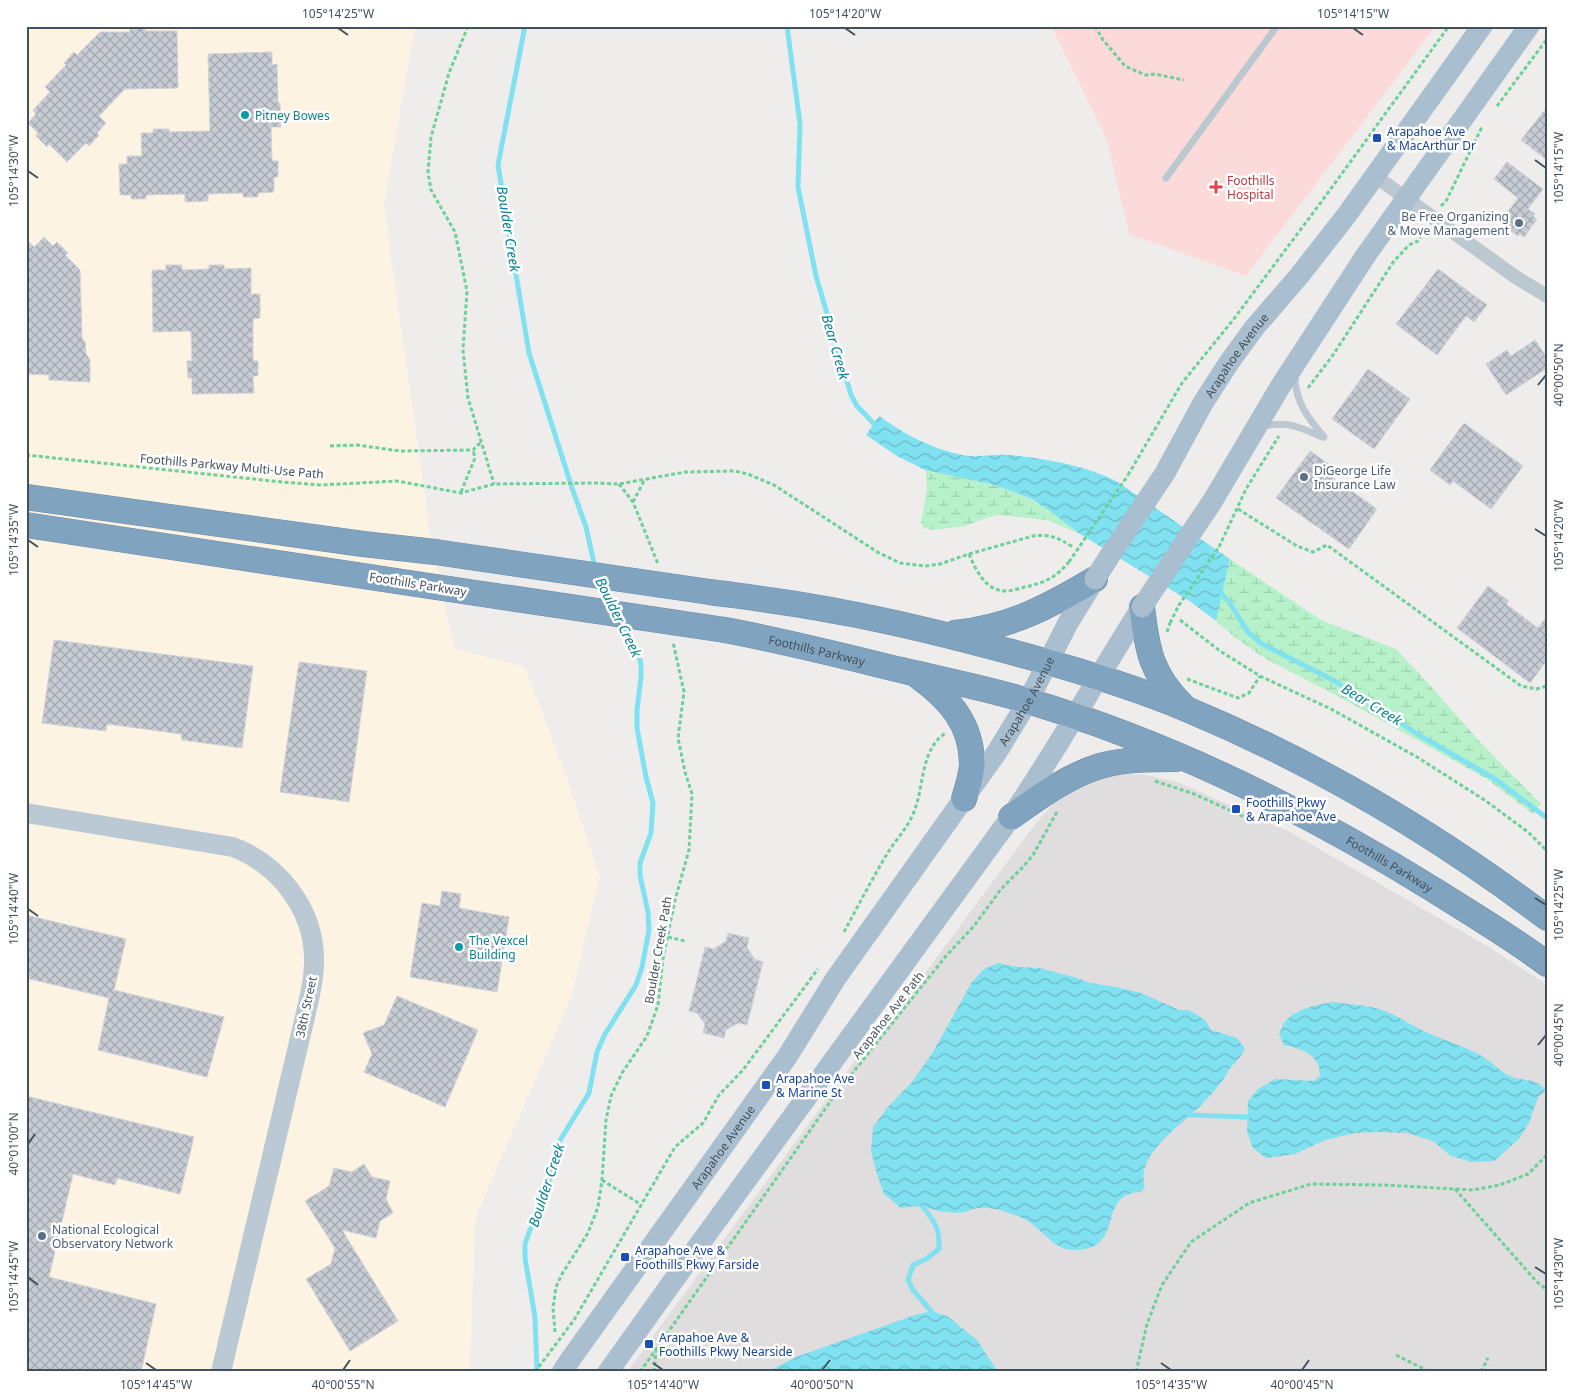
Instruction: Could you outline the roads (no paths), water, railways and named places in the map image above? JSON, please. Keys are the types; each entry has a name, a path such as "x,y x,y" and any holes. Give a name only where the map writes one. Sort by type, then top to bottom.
{"highway":[{"path":"26,497 364,544 435,552 840,612 944,634 1047,662 1098,677 1184,708 1297,761 1391,812 1478,868 1547,918"},
{"name":"Foothills Parkway","path":"26,524 726,630 914,672 1028,701 1104,726 1184,758 1274,799 1346,837 1495,928 1547,964"},
{"path":"944,634 987,628 1027,616 1056,602 1095,578"},
{"path":"1142,606 1147,644 1157,673 1167,689 1184,708"},
{"path":"914,672 945,698 959,716 963,725 970,746 972,766 964,799"},
{"path":"1011,817 1056,786 1092,769 1128,761 1184,758"}],"main road":[{"name":"Arapahoe Avenue","path":"566,1366 787,1057 836,978 997,752 1028,701 1068,623 1095,578 1149,499 1175,456 1203,403 1230,361 1246,339 1323,247 1482,26"},
{"path":"608,1372 1011,817 1058,746 1142,606 1212,502 1296,362 1366,255 1529,26"}],"street":[{"path":"1375,176 1517,278 1547,296"},
{"name":"38th Street","path":"26,813 220,844 245,852 267,866 288,888 301,907 309,925 314,962 308,1004 221,1372"}],"lane":[{"path":"1166,178 1276,26"},
{"path":"1254,430 1272,424 1287,423 1324,437 1309,419 1299,402 1295,384 1296,362"}],"water":[{"path":"879,416 898,429 940,449 968,456 1008,455 1049,460 1092,471 1116,481 1230,559 1216,621 1191,602 1080,534 1033,500 991,484 925,470 897,456 866,435"},
{"path":"998,963 1018,967 1039,968 1090,983 1141,993 1179,1010 1188,1010 1196,1014 1206,1021 1211,1030 1237,1038 1245,1049 1211,1095 1163,1140 1154,1151 1147,1163 1144,1175 1145,1187 1141,1192 1127,1195 1119,1202 1100,1242 1090,1248 1066,1249 1052,1242 1034,1226 1020,1217 995,1209 978,1208 956,1213 921,1207 901,1208 884,1194 877,1174 871,1151 873,1127 888,1107 912,1082 933,1052 972,982 984,969"},
{"path":"1332,1002 1365,1006 1385,1011 1430,1034 1484,1057 1508,1075 1537,1083 1546,1090 1538,1097 1529,1123 1519,1139 1494,1161 1472,1162 1451,1156 1433,1141 1407,1133 1380,1132 1355,1133 1325,1140 1295,1154 1266,1158 1253,1148 1247,1132 1248,1101 1258,1089 1275,1079 1313,1081 1320,1076 1317,1062 1309,1054 1297,1048 1284,1045 1279,1034 1284,1023 1293,1014 1306,1008"},
{"path":"931,1311 947,1316 977,1340 998,1372 767,1372 796,1357"}],"waterway":[{"name":"Boulder Creek","path":"525,26 498,165 529,353 586,527 595,568"},
{"name":"Bear Creek","path":"787,26 800,124 798,187 816,276 851,395 857,406 878,428"},
{"name":"Boulder Creek","path":"600,583 611,605"},
{"name":"Bear Creek","path":"1218,590 1229,602 1248,632 1262,644 1333,680 1419,735 1495,779 1547,818"},
{"name":"Boulder Creek","path":"537,1372 535,1317 525,1258 525,1244 544,1201 559,1142 589,1093 597,1052 605,1034 636,985 642,967 649,930 648,912 640,875 640,863 651,833 653,803 637,728 641,664 638,653 621,623"},
{"path":"1190,1115 1248,1117"},
{"path":"923,1207 936,1226 939,1236 939,1249 926,1259 913,1265 908,1280 913,1290 931,1311"}],"place":[{"name":"Pitney Bowes","path":"245,115"},
{"name":"Arapahoe Ave & MacArthur Dr","path":"1377,138"},
{"name":"Foothills Hospital","path":"1216,187"},
{"name":"Be Free Organizing & Move Management","path":"1519,223"},
{"name":"DiGeorge Life Insurance Law","path":"1304,477"},
{"name":"Foothills Pkwy & Arapahoe Ave","path":"1236,809"},
{"name":"The Vexcel Building","path":"459,947"},
{"name":"Arapahoe Ave & Marine St","path":"766,1085"},
{"name":"National Ecological Observatory Network","path":"42,1236"},
{"name":"Arapahoe Ave & Foothills Pkwy Farside","path":"625,1257"},
{"name":"Arapahoe Ave & Foothills Pkwy Nearside","path":"649,1344"}]}
